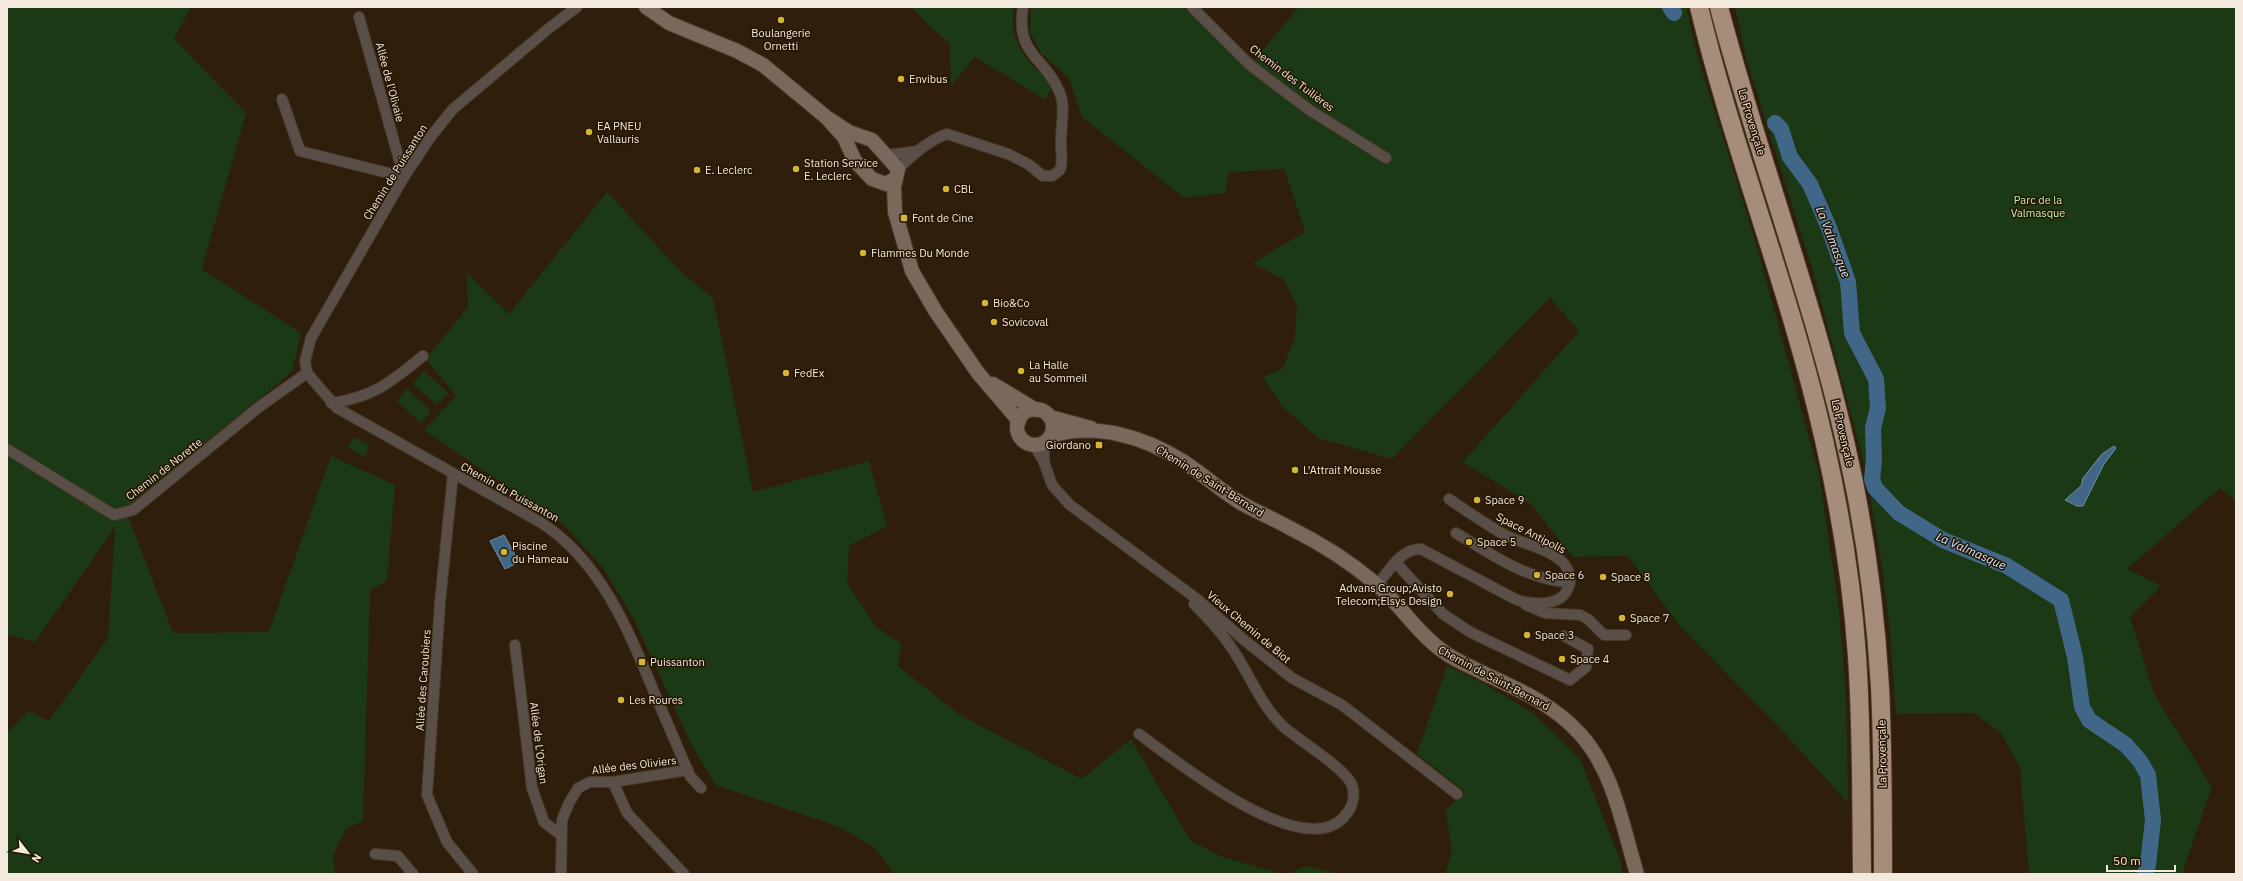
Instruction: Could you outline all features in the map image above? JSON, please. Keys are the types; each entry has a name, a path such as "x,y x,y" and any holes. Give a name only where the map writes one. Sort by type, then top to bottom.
{"highway":[{"name":"La Provençale","path":"1699,7 1723,96 1809,378 1837,500 1853,614 1857,656 1862,874"},
{"name":"La Provençale","path":"1719,7 1749,114 1828,372 1855,488 1873,605 1877,647 1882,725 1883,874"}],"main road":[{"path":"646,7 669,23 719,43 758,62 826,118 849,132 872,140 887,155 897,174 894,187 895,212 912,271 978,373 1019,421"},
{"path":"826,118 844,138 855,160 876,182 895,212"},
{"path":"851,151 854,142 862,137"},
{"path":"876,182 886,184 897,174"},
{"path":"978,373 1007,394 1036,410 1044,412 1050,417 1053,426 1043,441 1024,441 1018,432 1019,421 1026,412 1036,410"},
{"name":"Chemin de Saint-Bernard","path":"1050,417 1080,424 1098,431 1139,439 1167,451 1240,502 1314,542 1377,585 1433,644 1446,654 1542,702 1561,716 1581,735 1597,757 1613,794 1637,874"},
{"name":"Chemin de Saint-Bernard","path":"1043,441 1065,432 1098,431"}],"street":[{"name":"Chemin de Puissanton","path":"307,373 306,356 311,338 404,177 432,135 453,109 548,29 577,7"},
{"path":"897,174 918,151 937,137 947,134 1008,154 1028,164 1043,176 1052,176 1060,170 1064,116 1060,92 1052,79 1032,56 1023,36 1021,18 1023,7"},
{"name":"Chemin des Tuilières","path":"1192,7 1204,17 1250,65 1308,109 1386,158"},
{"name":"Allée de l'Olivaie","path":"360,17 404,177"},
{"path":"282,99 300,151 404,177"},
{"path":"887,155 918,151"},
{"path":"331,403 380,389 395,380 423,356"},
{"name":"Chemin du Puissanton","path":"307,373 331,403 369,427 556,532 572,547 612,600 632,641 690,776 701,788"},
{"name":"Chemin de Norette","path":"7,449 114,515 133,510 259,407 307,373"},
{"name":"Vieux Chemin de Biot","path":"1043,441 1044,462 1052,485 1063,498 1172,581 1197,598 1244,640 1292,678 1331,698 1352,712 1457,794"},
{"name":"Allée des Caroubiers","path":"453,474 440,603 427,795 447,842 473,874"},
{"name":"Space Antipolis","path":"1449,499 1503,534 1557,558 1568,571 1570,583"},
{"path":"1456,533 1516,569 1554,581 1570,583 1565,593 1558,600 1537,604 1517,600"},
{"path":"1377,585 1405,552 1413,548 1421,549 1541,612 1580,614 1588,619 1604,635 1626,635"},
{"path":"1396,563 1443,614 1470,632 1570,680 1586,667 1588,648 1564,636"},
{"path":"1139,734 1227,797 1278,821 1294,825 1323,828 1342,820 1352,803 1353,789 1347,776 1285,728 1273,715 1262,701 1234,650 1220,632 1172,581"},
{"name":"Allée de L'Origan","path":"515,645 532,788 544,822 561,835"},
{"name":"Allée des Oliviers","path":"561,874 562,820 568,803 578,788 590,782 613,782 688,770"},
{"path":"613,782 628,813 684,874"},
{"path":"375,854 398,856 413,874"}],"green space":[{"path":"7,7 191,7 174,39 246,113 202,269 301,333 292,372 125,508 173,633 269,632 331,456 395,485 387,581 370,590 363,821 346,829 333,856 335,874 7,874 7,734 28,711 49,721 108,638 115,527 35,642 7,634"},
{"path":"912,7 1014,7 1013,20 1017,42 1028,60 1052,85 1046,100 975,57 951,86 950,43 930,27"},
{"path":"1031,7 1182,7 1254,60 1299,7 1686,7 1698,58 1756,243 1819,474 1838,602 1846,690 1848,803 1777,725 1679,625 1628,556 1573,557 1531,504 1463,462 1579,331 1550,298 1392,459 1318,438 1282,406 1263,377 1282,369 1295,339 1297,305 1283,279 1253,263 1305,232 1284,169 1229,172 1225,193 1184,198 1082,117 1069,78 1041,53 1030,32"},
{"name":"Parc de la Valmasque","path":"1735,7 2236,7 2236,501 2220,488 2127,569 2161,586 2130,617 2154,694 2212,787 2182,874 2029,874 2020,768 2001,733 1974,713 1896,714 1889,622 1881,560 1864,463 1814,275 1746,58"},
{"path":"607,192 683,274 713,298 753,492 869,461 887,526 849,546 847,583 877,628 901,643 898,666 960,715 1082,779 1131,739 1190,840 1222,857 1283,874 894,874 875,848 839,827 716,785 692,746 633,617 603,568 565,526 424,430 456,396 426,359 468,307 467,273 509,314"},
{"path":"424,371 448,393 437,405 413,384"},
{"path":"407,389 431,411 421,423 397,401"},
{"path":"354,437 370,446 364,457 348,447"},
{"path":"1447,666 1485,684 1534,714 1580,759 1621,862 1623,874 1445,874 1452,853 1446,811 1464,791 1417,754"},
{"path":"1306,866 1338,874 1289,874"}],"water":[{"path":"2114,446 2116,448 2104,464 2083,506 2077,506 2065,500 2081,486 2083,478 2102,454"},
{"name":"Piscine du Hameau","path":"504,535 519,562 505,569 490,541"}],"waterway":[{"name":"La Valmasque","path":"1670,7 1674,13"},
{"name":"La Valmasque","path":"1775,123 1781,129 1790,157 1810,184 1829,228 1848,282 1852,333 1876,379 1878,408 1873,428 1874,461 1872,479 1875,488 1899,513 1943,540 2007,566 2061,600 2075,657 2082,707 2089,720 2126,745 2140,761 2148,775 2153,820 2148,865 2145,874"}],"place":[{"name":"Boulangerie Ornetti","path":"781,20"},
{"name":"Envibus","path":"901,79"},
{"name":"EA PNEU Vallauris","path":"589,132"},
{"name":"Station Service E. Leclerc","path":"796,169"},
{"name":"E. Leclerc","path":"697,170"},
{"name":"CBL","path":"946,189"},
{"name":"Font de Cine","path":"904,218"},
{"name":"Flammes Du Monde","path":"863,253"},
{"name":"Bio&Co","path":"985,303"},
{"name":"Sovicoval","path":"994,322"},
{"name":"La Halle au Sommeil","path":"1021,371"},
{"name":"FedEx","path":"786,373"},
{"name":"Giordano","path":"1099,445"},
{"name":"L'Attrait Mousse","path":"1295,470"},
{"name":"Space 9","path":"1477,500"},
{"name":"Space 5","path":"1469,542"},
{"name":"Piscine du Hameau","path":"504,552"},
{"name":"Space 6","path":"1537,575"},
{"name":"Space 8","path":"1603,577"},
{"name":"Advans Group;Avisto Telecom;Elsys Design","path":"1450,594"},
{"name":"Space 7","path":"1622,618"},
{"name":"Space 3","path":"1527,635"},
{"name":"Space 4","path":"1562,659"},
{"name":"Puissanton","path":"642,662"},
{"name":"Les Roures","path":"621,700"}]}
